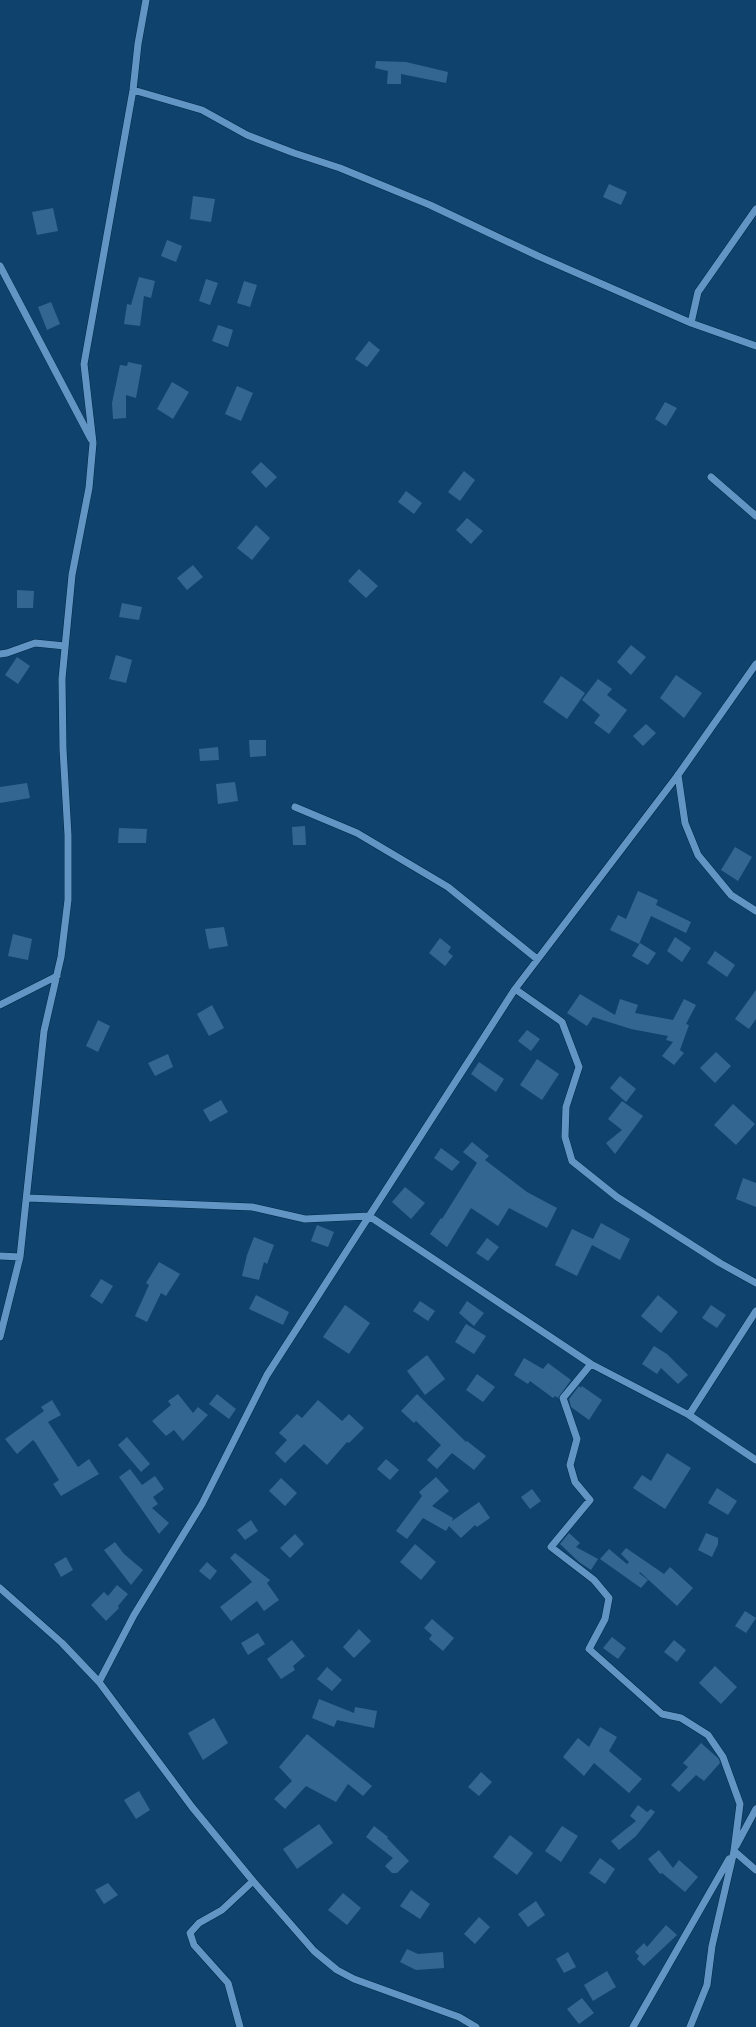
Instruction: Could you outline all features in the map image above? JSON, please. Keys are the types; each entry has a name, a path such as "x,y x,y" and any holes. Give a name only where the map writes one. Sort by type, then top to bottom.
{"street":[{"path":"0,1337 20,1257 28,1198 44,1031 61,957 68,900 68,835 62,726 62,679 72,575 89,488 94,443 84,364 133,90 138,44 146,0"},
{"path":"133,90 202,110 247,135 340,168 430,205 524,250 691,323 756,346"},
{"path":"691,323 698,292 756,209"},
{"path":"0,266 94,443"},
{"path":"711,476 756,516"},
{"path":"0,654 7,654 35,643 65,646"},
{"path":"99,1682 134,1616 202,1504 267,1375 515,988 678,775 756,664"},
{"path":"678,775 686,823 698,855 731,896 756,911"},
{"path":"294,807 357,833 448,887 537,959"},
{"path":"0,1005 57,976"},
{"path":"515,988 562,1022 579,1067 566,1107 565,1137 572,1161 624,1202 720,1263 756,1282"},
{"path":"28,1198 252,1207 305,1219 369,1216 591,1364 689,1416 756,1460"},
{"path":"0,1256 20,1257"},
{"path":"689,1416 756,1311"},
{"path":"591,1364 563,1398 577,1439 570,1465 575,1482 590,1500 551,1547 594,1580 609,1598 606,1618 588,1649 662,1714 681,1718 708,1735 723,1757 740,1804 734,1851 712,1946 707,1985 690,2027"},
{"path":"0,1588 62,1643 99,1682 192,1807 314,1952 337,1970 354,1979 459,2017 476,2027"},
{"path":"634,2027 734,1851 756,1809"},
{"path":"734,1851 756,1870"},
{"path":"240,2027 228,1983 194,1945 190,1933 199,1923 222,1910 253,1881"}],"building":[{"path":"376,61 406,62 448,72 446,83 401,74 401,84 387,84 388,71 375,68"},
{"path":"609,184 627,192 621,205 603,197"},
{"path":"193,196 215,199 211,222 190,219"},
{"path":"53,208 58,231 37,235 32,212"},
{"path":"167,240 182,246 176,262 161,256"},
{"path":"139,277 155,281 151,298 144,296 140,326 124,324 127,304 131,305"},
{"path":"206,279 218,283 210,305 199,301"},
{"path":"244,281 257,285 250,307 237,303"},
{"path":"51,302 60,324 47,330 38,307"},
{"path":"218,325 233,330 228,347 212,341"},
{"path":"369,341 380,350 367,367 355,359"},
{"path":"128,362 142,365 136,398 126,395 126,418 113,419 112,403 120,365 127,366"},
{"path":"172,382 189,392 173,419 157,409"},
{"path":"237,386 253,393 241,421 225,414"},
{"path":"665,402 677,408 666,426 655,419"},
{"path":"261,462 277,477 266,488 251,472"},
{"path":"464,471 475,480 460,501 448,492"},
{"path":"406,491 422,503 414,514 398,502"},
{"path":"467,518 483,531 471,544 456,530"},
{"path":"256,525 270,538 252,560 237,548"},
{"path":"193,565 203,577 187,590 177,578"},
{"path":"359,569 378,586 366,598 348,581"},
{"path":"17,590 34,591 33,608 17,608"},
{"path":"122,603 142,607 139,620 119,617"},
{"path":"631,645 646,657 631,675 617,662"},
{"path":"116,655 132,660 126,683 109,679"},
{"path":"17,657 30,666 18,684 5,675"},
{"path":"676,675 702,693 684,718 660,698"},
{"path":"561,676 585,693 567,719 543,702"},
{"path":"598,679 612,689 607,695 627,710 609,734 594,723 600,715 582,700"},
{"path":"646,724 656,733 643,746 633,736"},
{"path":"249,740 266,740 266,756 250,757"},
{"path":"218,747 219,760 200,761 199,749"},
{"path":"235,782 238,801 218,804 216,784"},
{"path":"27,783 30,798 0,803 0,787"},
{"path":"305,826 306,845 293,845 292,827"},
{"path":"119,828 147,829 146,843 118,843"},
{"path":"735,847 752,857 738,881 721,870"},
{"path":"638,891 658,900 656,905 691,922 686,933 651,916 639,944 610,930 618,915 626,919"},
{"path":"224,927 228,946 209,949 205,929"},
{"path":"13,934 32,939 28,960 8,956"},
{"path":"675,937 691,948 682,962 667,951"},
{"path":"440,938 451,947 448,952 453,956 445,966 429,953"},
{"path":"640,943 656,953 648,965 632,956"},
{"path":"715,951 735,965 727,977 707,963"},
{"path":"756,990 756,1019 749,1029 735,1019"},
{"path":"580,994 615,1015 620,999 638,1005 635,1013 673,1020 684,999 696,1005 686,1024 689,1025 680,1050 684,1053 674,1065 662,1056 673,1042 666,1040 668,1036 631,1029 593,1017 587,1026 567,1013"},
{"path":"212,1005 224,1028 209,1036 197,1014"},
{"path":"98,1020 110,1026 98,1052 86,1046"},
{"path":"527,1030 540,1039 531,1051 518,1041"},
{"path":"716,1052 731,1066 715,1083 700,1068"},
{"path":"168,1054 173,1067 155,1076 148,1063"},
{"path":"537,1059 559,1074 542,1100 520,1085"},
{"path":"479,1062 504,1079 496,1092 471,1074"},
{"path":"620,1076 636,1089 626,1102 610,1088"},
{"path":"221,1100 228,1112 210,1122 203,1110"},
{"path":"622,1101 643,1116 615,1154 606,1143 622,1130 608,1119"},
{"path":"733,1104 755,1124 736,1145 714,1125"},
{"path":"472,1142 489,1156 485,1160 527,1192 557,1208 547,1228 509,1208 498,1226 471,1208 447,1247 430,1234 441,1218 442,1219 477,1163 463,1152"},
{"path":"441,1148 460,1162 452,1171 434,1158"},
{"path":"743,1178 756,1183 756,1207 736,1199"},
{"path":"405,1187 425,1203 411,1219 392,1202"},
{"path":"601,1223 630,1239 620,1260 592,1245 577,1276 555,1265 572,1229 593,1239"},
{"path":"317,1225 334,1232 328,1247 311,1241"},
{"path":"254,1237 274,1245 267,1264 264,1262 259,1280 242,1276 247,1255"},
{"path":"487,1238 499,1247 488,1261 476,1253"},
{"path":"159,1262 180,1274 166,1296 161,1293 147,1322 135,1316 149,1285 146,1283"},
{"path":"101,1279 113,1286 102,1304 90,1296"},
{"path":"256,1295 289,1312 283,1325 249,1309"},
{"path":"658,1295 678,1312 661,1333 641,1316"},
{"path":"420,1301 435,1311 428,1321 413,1311"},
{"path":"467,1301 484,1313 474,1326 459,1313"},
{"path":"345,1305 370,1323 349,1354 323,1337"},
{"path":"711,1305 726,1315 717,1328 702,1318"},
{"path":"466,1324 486,1336 474,1354 455,1342"},
{"path":"654,1346 667,1354 688,1375 678,1384 661,1368 657,1374 642,1364"},
{"path":"427,1355 445,1379 425,1395 407,1371"},
{"path":"524,1358 543,1369 548,1363 571,1380 558,1398 555,1396 553,1398 530,1381 528,1384 514,1375"},
{"path":"477,1374 495,1387 483,1402 466,1390"},
{"path":"579,1386 581,1388 582,1386 602,1400 589,1420 571,1407 569,1399"},
{"path":"178,1394 193,1413 198,1407 208,1415 183,1441 174,1430 166,1436 152,1421 171,1405 168,1401"},
{"path":"217,1394 236,1409 229,1419 209,1404"},
{"path":"417,1394 466,1442 467,1441 486,1456 474,1470 452,1453 437,1469 427,1460 441,1445 416,1421 414,1423 401,1411"},
{"path":"52,1400 61,1415 48,1422 78,1467 89,1459 99,1474 61,1496 53,1484 59,1480 35,1442 33,1440 17,1454 5,1439 44,1411 41,1407"},
{"path":"318,1400 342,1421 349,1414 364,1428 349,1443 347,1442 327,1465 304,1444 285,1463 275,1453 287,1440 279,1433 297,1414 302,1418"},
{"path":"127,1437 150,1464 141,1472 118,1445"},
{"path":"667,1453 691,1468 665,1509 633,1488 642,1475 651,1481"},
{"path":"386,1459 399,1470 390,1480 377,1469"},
{"path":"130,1469 142,1485 155,1476 164,1489 153,1497 158,1504 152,1508 169,1523 159,1534 119,1477"},
{"path":"436,1477 449,1491 432,1506 453,1518 452,1521 479,1502 490,1518 477,1527 475,1525 461,1538 449,1526 446,1531 423,1518 407,1539 396,1531 422,1496 419,1492"},
{"path":"281,1478 297,1493 285,1506 269,1491"},
{"path":"717,1488 737,1501 728,1515 708,1503"},
{"path":"532,1489 541,1501 530,1509 521,1497"},
{"path":"251,1520 258,1531 245,1540 237,1530"},
{"path":"569,1533 580,1543 576,1547 598,1559 591,1570 579,1562 560,1544"},
{"path":"706,1533 718,1538 718,1544 712,1557 698,1550"},
{"path":"295,1534 304,1544 290,1558 280,1548"},
{"path":"115,1542 124,1554 143,1570 131,1585 104,1550"},
{"path":"415,1544 436,1562 421,1580 400,1562"},
{"path":"626,1548 664,1574 670,1567 693,1588 677,1606 640,1572 639,1573 648,1580 641,1588 600,1559 609,1549 627,1564 629,1562 621,1554"},
{"path":"235,1553 270,1580 267,1583 279,1600 264,1611 257,1601 231,1621 220,1607 252,1582 230,1558"},
{"path":"66,1557 73,1570 61,1577 54,1564"},
{"path":"207,1562 217,1571 210,1580 199,1571"},
{"path":"117,1585 128,1594 118,1606 119,1608 106,1621 91,1605 104,1592 108,1596"},
{"path":"745,1611 756,1618 746,1633 735,1626"},
{"path":"432,1619 454,1638 443,1651 429,1639 432,1635 424,1628"},
{"path":"359,1629 371,1641 354,1658 343,1647"},
{"path":"258,1633 265,1644 248,1655 241,1643"},
{"path":"612,1637 626,1648 618,1659 603,1648"},
{"path":"292,1640 305,1656 293,1666 295,1670 281,1679 267,1659"},
{"path":"674,1640 686,1650 677,1662 664,1652"},
{"path":"715,1666 737,1687 721,1704 699,1683"},
{"path":"327,1667 342,1680 332,1691 317,1679"},
{"path":"319,1699 354,1713 355,1707 377,1711 374,1728 337,1720 334,1727 312,1718"},
{"path":"214,1718 228,1743 203,1760 188,1733"},
{"path":"600,1727 617,1737 609,1751 642,1779 629,1793 594,1763 584,1776 563,1757 578,1738 589,1747"},
{"path":"307,1734 372,1786 363,1796 348,1784 336,1802 306,1786 285,1809 274,1799 292,1781 279,1767"},
{"path":"701,1743 719,1759 720,1763 704,1781 696,1775 679,1792 671,1785 688,1767 683,1763"},
{"path":"481,1772 492,1782 479,1796 468,1787"},
{"path":"139,1791 150,1810 136,1819 124,1800"},
{"path":"638,1805 647,1812 651,1809 655,1812 636,1836 619,1850 611,1841 636,1821 630,1816"},
{"path":"319,1824 333,1843 297,1869 283,1849"},
{"path":"374,1826 388,1837 387,1838 409,1861 397,1873 392,1873 385,1866 393,1858 366,1837"},
{"path":"562,1826 578,1836 561,1862 545,1851"},
{"path":"510,1835 533,1853 517,1875 493,1857"},
{"path":"659,1850 673,1868 679,1860 698,1877 685,1892 662,1873 660,1874 648,1859"},
{"path":"600,1858 615,1869 605,1884 589,1873"},
{"path":"108,1883 118,1895 104,1904 95,1890"},
{"path":"411,1890 430,1904 420,1919 400,1906"},
{"path":"343,1893 361,1908 347,1925 328,1910"},
{"path":"536,1901 545,1915 528,1927 518,1914"},
{"path":"479,1917 490,1927 475,1944 464,1934"},
{"path":"666,1925 677,1935 644,1966 637,1959 639,1956 635,1952 644,1943 647,1947"},
{"path":"407,1949 418,1954 443,1952 444,1968 416,1970 400,1962"},
{"path":"568,1952 576,1967 564,1973 556,1959"},
{"path":"607,1971 616,1987 593,2001 584,1985"},
{"path":"582,1998 594,2013 579,2024 567,2009"}]}
